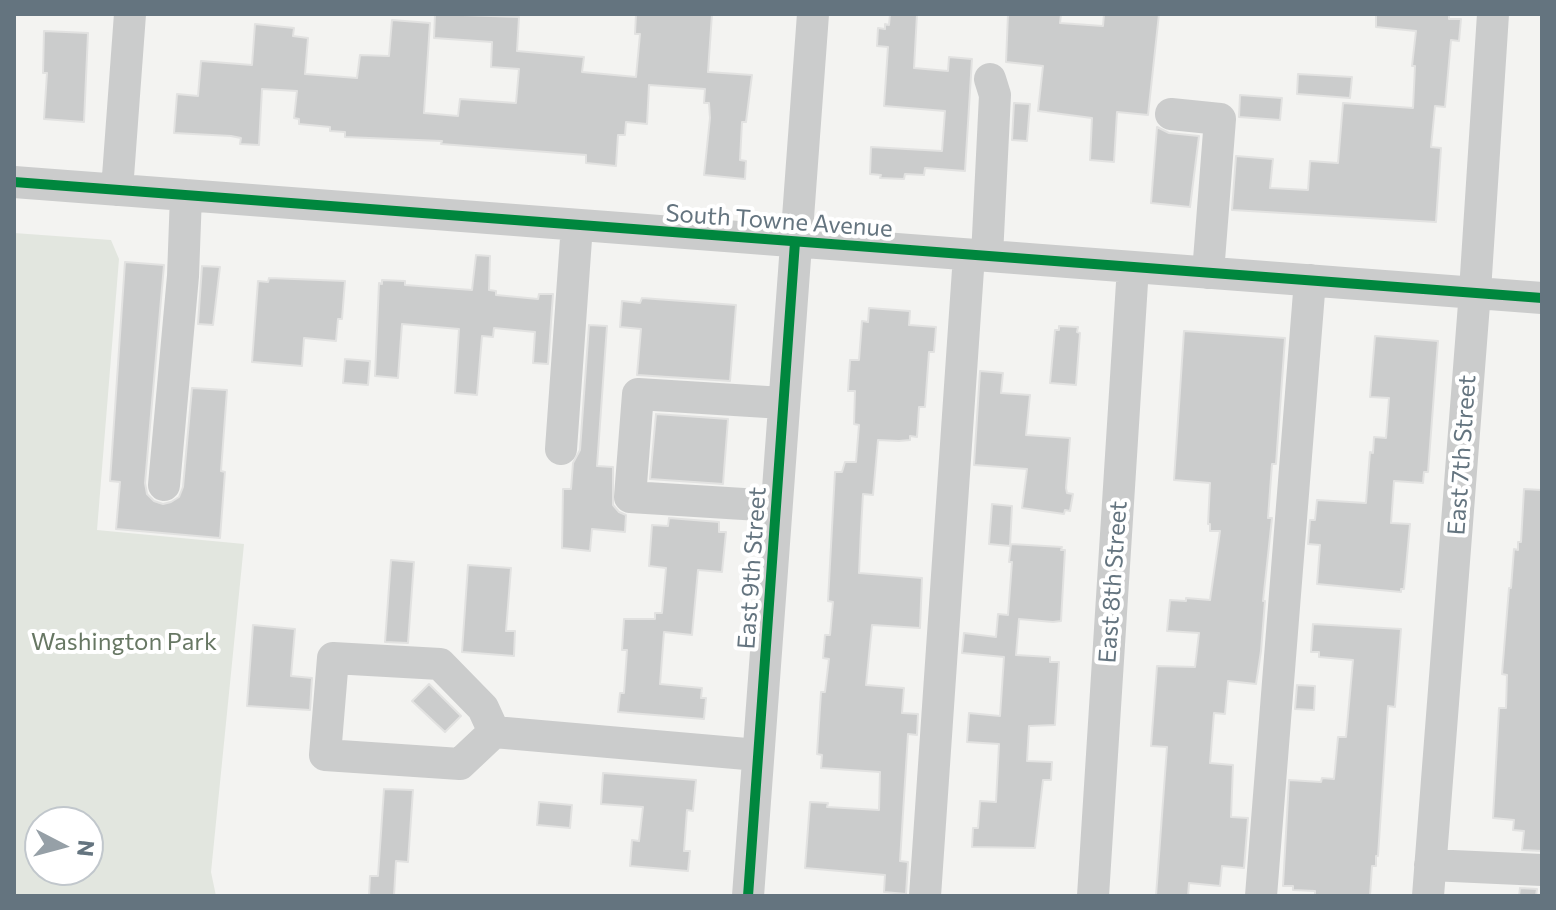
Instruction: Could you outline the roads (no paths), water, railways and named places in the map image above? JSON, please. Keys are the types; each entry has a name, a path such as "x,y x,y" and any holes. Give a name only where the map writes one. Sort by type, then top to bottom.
{"street":[{"path":"117,190 130,14"},
{"name":"East 9th Street","path":"748,896 813,14"},
{"name":"East 7th Street","path":"1429,880 1475,291 1493,14"},
{"path":"925,896 978,256 995,95 990,79"},
{"path":"1171,114 1220,119 1208,273"},
{"name":"South Towne Avenue","path":"14,182 1542,298"},
{"path":"164,485 183,276 186,195"},
{"path":"561,449 577,225"},
{"name":"East 8th Street","path":"1093,896 1133,267"},
{"path":"1261,896 1310,280"},
{"path":"776,506 630,497 638,394 783,403"},
{"path":"494,732 483,708 440,664 333,658 325,755 460,764 494,732 758,755"},
{"path":"1429,880 1542,870"}],"park label":[{"name":"Washington Park","path":"124,642"}]}
